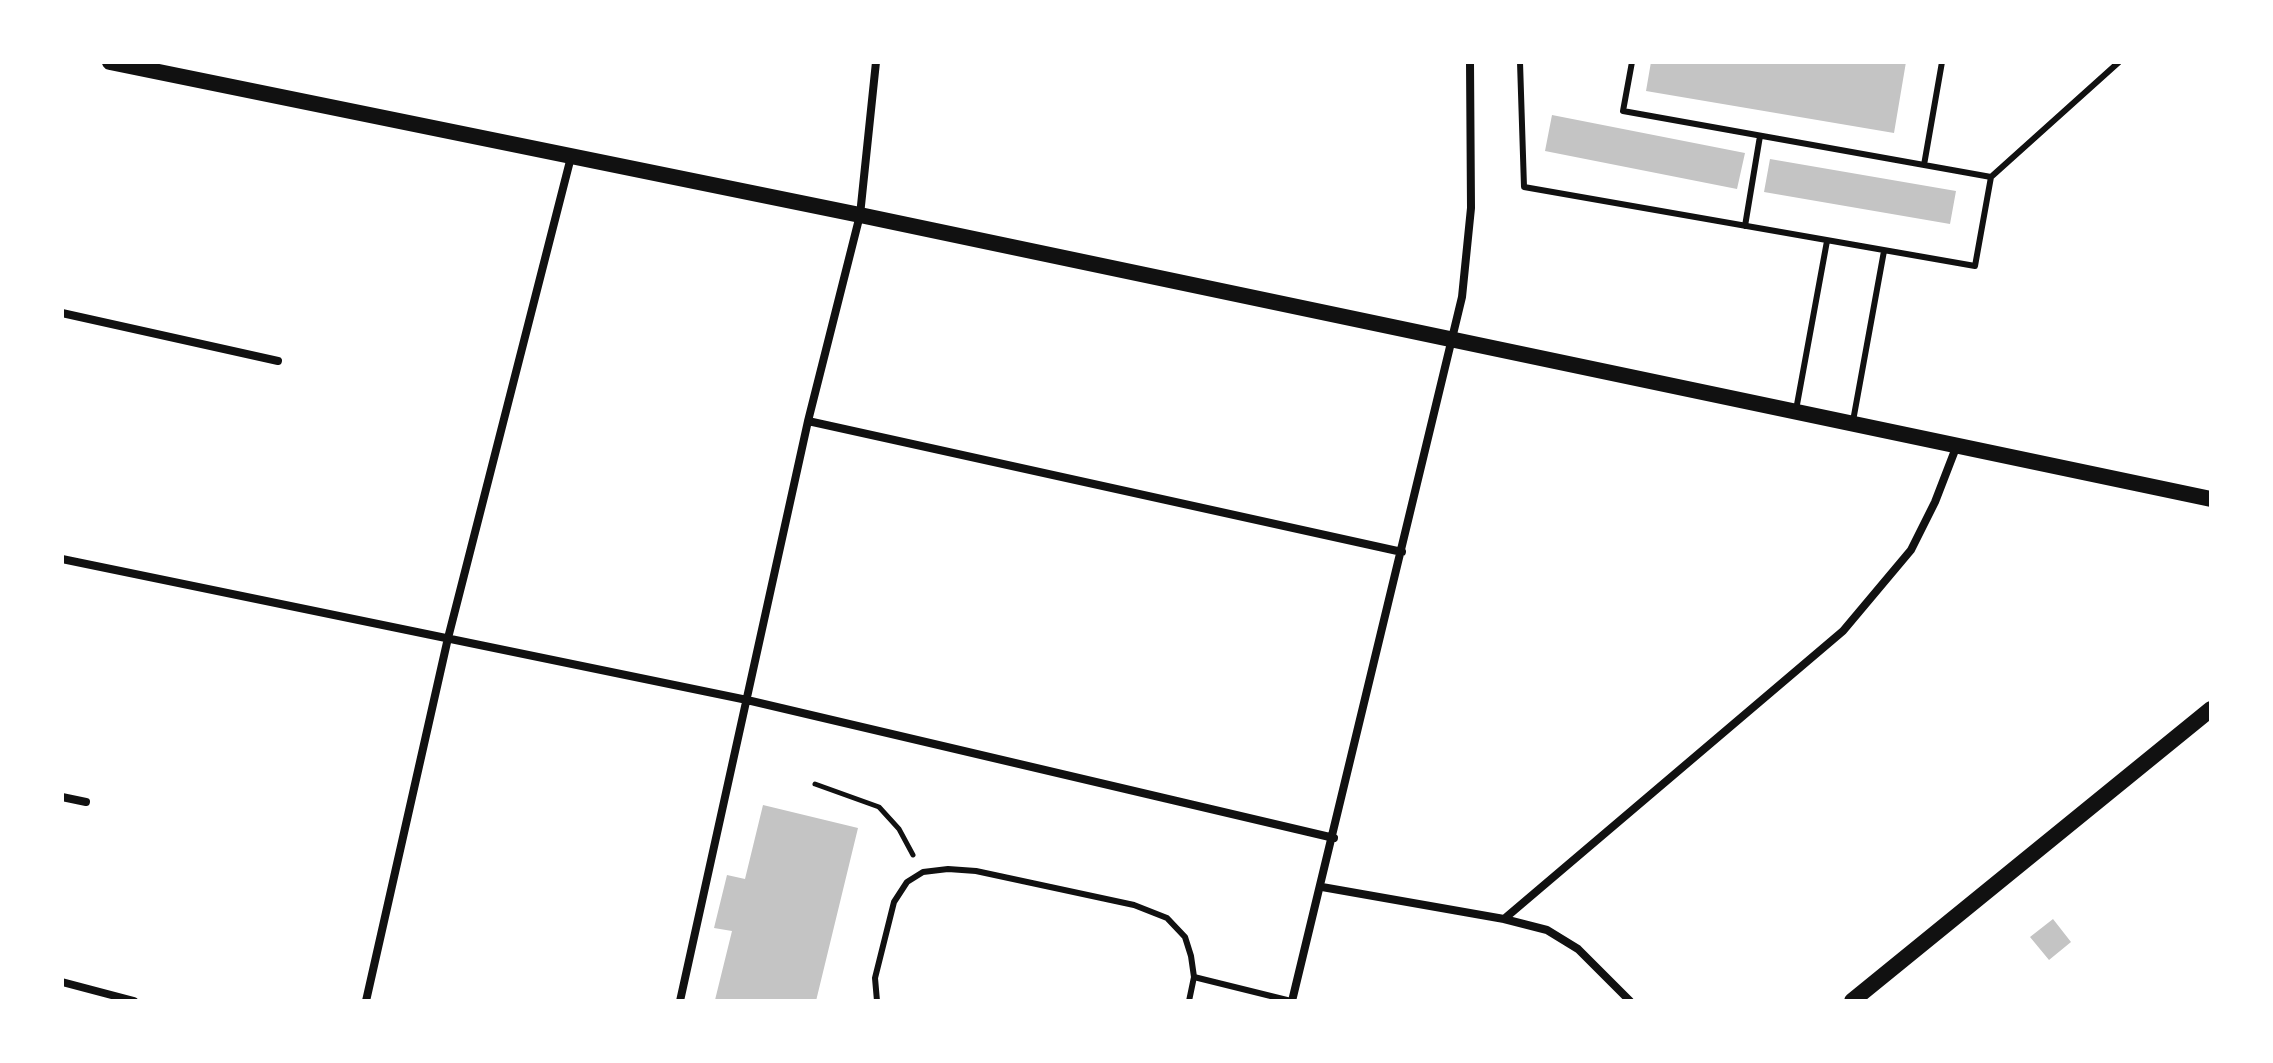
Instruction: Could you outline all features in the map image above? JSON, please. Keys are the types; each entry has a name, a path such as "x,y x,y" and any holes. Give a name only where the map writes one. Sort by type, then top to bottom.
{"main road":[{"path":"110,62 860,215 2211,499"},
{"path":"1852,1001 2211,709"}],"street":[{"path":"680,1001 808,421 860,215 876,62"},
{"path":"1292,1001 1334,838 1462,297 1471,208 1470,62"},
{"path":"366,1001 448,638 571,157"},
{"path":"62,313 278,361"},
{"path":"808,421 1402,552"},
{"path":"1504,919 1843,631 1911,550 1935,502 1957,445"},
{"path":"62,559 747,700 1334,838"},
{"path":"62,797 86,802"},
{"path":"1322,887 1504,919 1547,930 1578,949 1630,1001"},
{"path":"62,982 134,1001"}],"lane":[{"path":"1520,62 1524,187 1975,266 1991,177 2119,62"},
{"path":"1632,62 1623,111 1991,177"},
{"path":"1924,165 1942,62"},
{"path":"1745,226 1760,136"},
{"path":"1796,412 1827,241"},
{"path":"1853,424 1884,251"},
{"path":"877,1001 875,978 894,902 907,882 923,872 948,869 976,871 1134,905 1167,918 1185,937 1194,977 1189,1001"},
{"path":"1194,977 1292,1001"}],"path":[{"path":"815,784 879,807 899,829 923,872"}],"building":[{"path":"1651,62 1906,62 1894,133 1646,91"},
{"path":"1552,115 1745,153 1737,189 1545,151"},
{"path":"1770,159 1956,191 1950,224 1764,192"},
{"path":"763,805 858,828 816,1001 715,1000 732,931 714,928 727,875 745,879"},
{"path":"2053,919 2071,942 2049,960 2030,937"}]}
